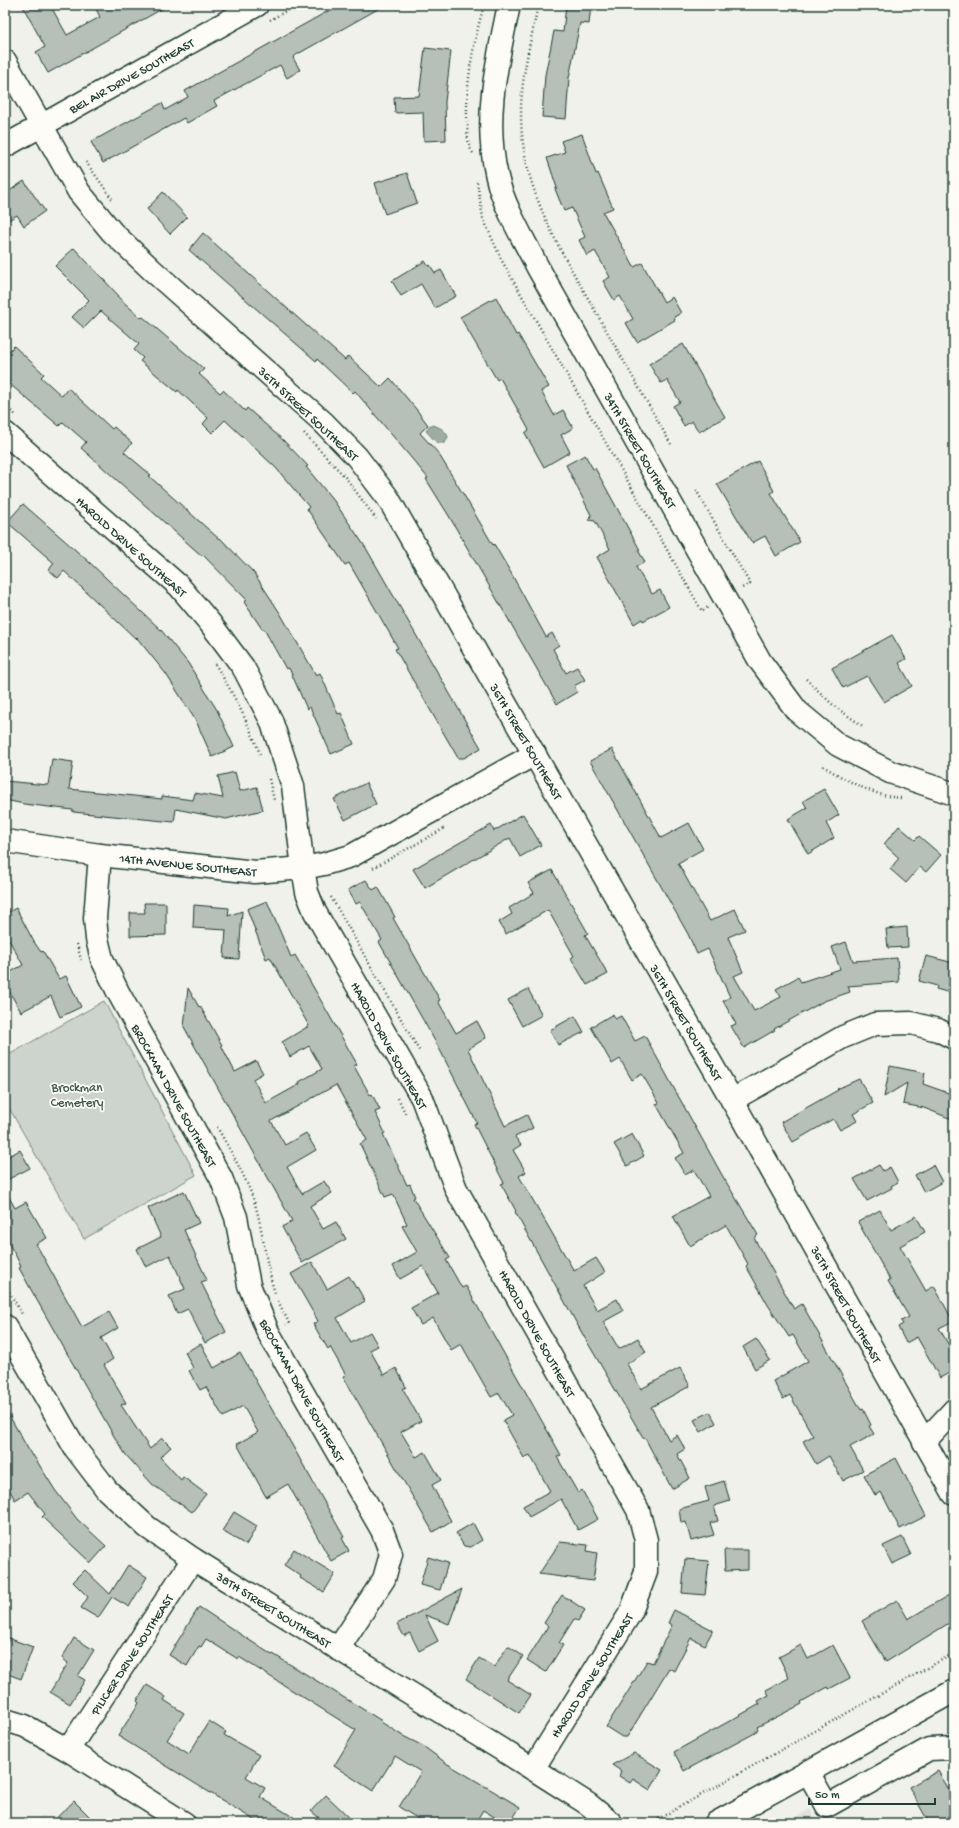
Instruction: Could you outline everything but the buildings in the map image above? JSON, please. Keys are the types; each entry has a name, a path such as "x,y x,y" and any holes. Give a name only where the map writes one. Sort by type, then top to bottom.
{"street":[{"name":"BEL AIR DRIVE SOUTHEAST","path":"5,146 257,5"},
{"name":"34TH STREET SOUTHEAST","path":"509,5 493,84 490,132 497,178 511,214 544,280 760,661 797,711 838,745 890,772 954,794"},
{"name":"36TH STREET SOUTHEAST","path":"5,61 79,192 112,232 152,270 323,422 357,457 392,504 732,1100 954,1494"},
{"name":"HAROLD DRIVE SOUTHEAST","path":"5,433 179,586 210,623 243,667 271,720 293,786 303,868 308,892 315,912 422,1098 456,1189 638,1510 646,1540 646,1572 632,1612 533,1769"},
{"name":"14TH AVENUE SOUTHEAST","path":"5,841 100,855 255,872 303,868 324,864 351,856 535,754"},
{"name":"BROCKMAN DRIVE SOUTHEAST","path":"100,855 95,918 97,939 102,959 118,992 221,1178 236,1217 249,1284 268,1332 382,1530 391,1554 384,1579 338,1649"},
{"path":"732,1100 844,1037 875,1024 911,1023 938,1030 949,1046"},
{"name":"38TH STREET SOUTHEAST","path":"5,1326 75,1448 107,1490 147,1527 194,1559 588,1804 611,1823"},
{"path":"924,1442 951,1420"},
{"name":"PILICER DRIVE SOUTHEAST","path":"68,1750 194,1559"},
{"path":"716,1823 808,1772 952,1698"},
{"path":"5,1720 25,1726 68,1750 184,1823"},
{"path":"808,1772 827,1806 929,1749 954,1748"}],"path":[{"path":"538,5 524,69 521,99 523,147 532,186 552,236 672,446"},
{"path":"302,431 346,478 377,521"},
{"path":"696,490 750,584"},
{"path":"212,660 238,705 261,757"},
{"path":"806,680 834,706 864,727"},
{"path":"268,777 275,805"},
{"path":"949,1046 954,1060"},
{"path":"395,1092 407,1116"},
{"path":"651,1823 954,1653"}],"shaded area":[{"path":"430,425 438,427 445,432 448,437 445,443 437,443 426,431"},
{"path":"810,1809 818,1823 785,1823"},
{"path":"44,1815 48,1823 29,1823"}],"green space":[{"name":"Brockman Cemetery","path":"104,1001 196,1175 84,1239 5,1101 5,1057"}]}
